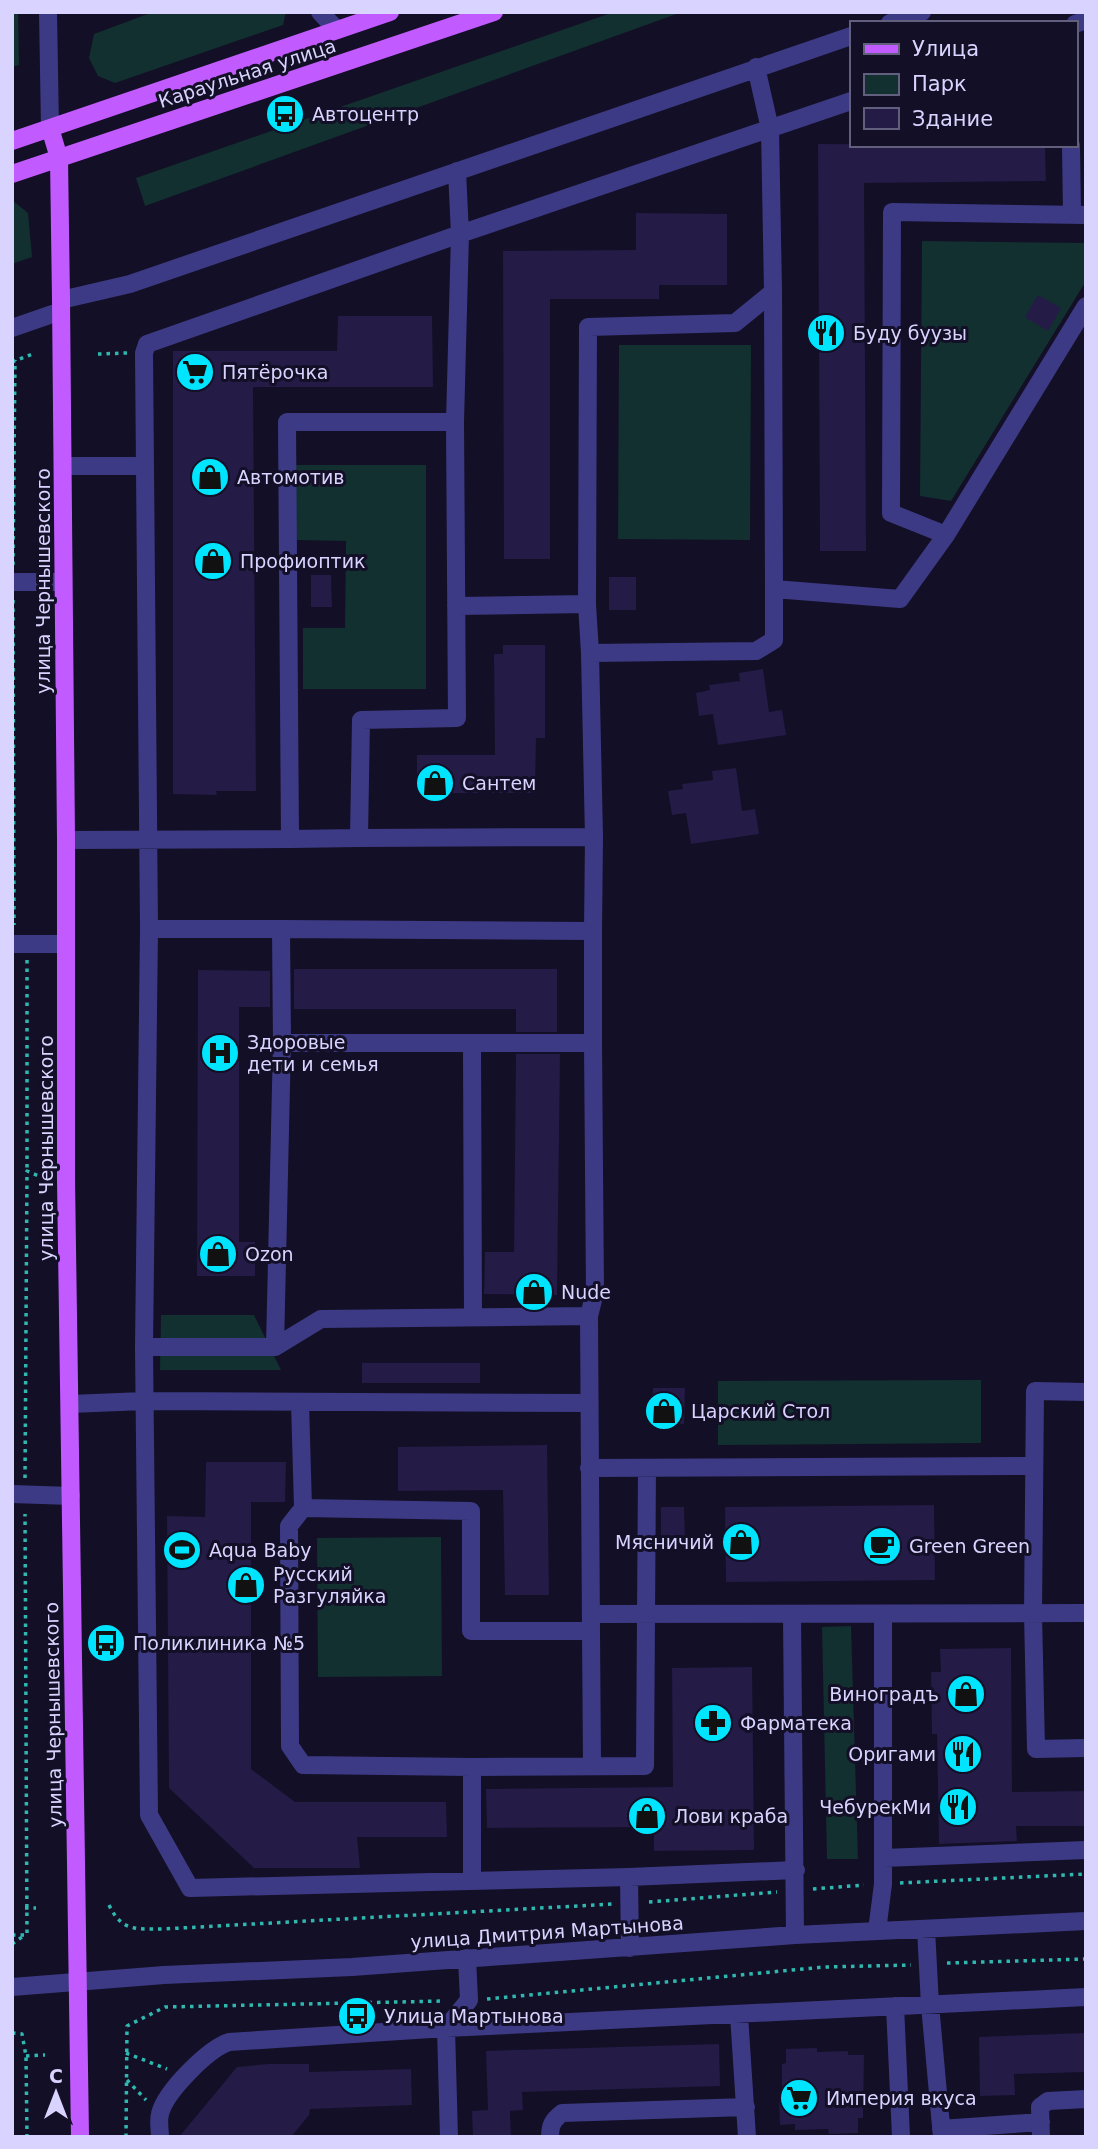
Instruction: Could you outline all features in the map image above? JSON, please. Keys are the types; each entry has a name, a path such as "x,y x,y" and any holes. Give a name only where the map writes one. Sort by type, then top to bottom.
{"main road":[{"name":"Караульная улица","path":"12,141 390,12"},
{"name":"Караульная улица","path":"12,174 494,12"},
{"name":"улица Чернышевского","path":"50,128 59,158 66,840 66,1179 80,2137"}],"street":[{"path":"48,12 50,128"},
{"path":"320,12 337,30"},
{"path":"896,21 922,12"},
{"path":"12,328 61,305 130,284 850,36"},
{"path":"590,653 756,651 774,640 774,292 770,129 756,67"},
{"path":"796,1870 190,1888 149,1815 144,1401 149,838 144,353 147,344 850,101"},
{"path":"946,535 891,513 892,212 1079,215 1071,147"},
{"path":"359,838 361,720 457,718 455,422 460,234 457,171"},
{"path":"592,1766 589,1316 596,1292 594,837 587,604 589,327 735,323 774,292"},
{"path":"774,589 900,599 946,535 1086,306"},
{"path":"290,839 287,422 455,422"},
{"path":"63,467 145,466"},
{"path":"12,582 63,582"},
{"path":"456,606 587,604"},
{"path":"66,840 594,837"},
{"path":"149,929 593,931"},
{"path":"275,1347 282,1043 281,929"},
{"path":"19,944 66,944"},
{"path":"282,1043 593,1043"},
{"path":"472,1043 473,1317"},
{"path":"144,1347 275,1347 321,1319 589,1316"},
{"path":"1086,1392 1035,1391 1033,1466 1036,1749 1086,1748"},
{"path":"70,1404 144,1401 589,1403"},
{"path":"300,1402 303,1508 289,1526 290,1746 303,1765 472,1768 645,1766 647,1468"},
{"path":"589,1468 1033,1466"},
{"path":"19,1494 71,1496"},
{"path":"303,1508 471,1511 471,1631 591,1623 646,1615 1086,1613"},
{"path":"792,1615 795,1935"},
{"path":"877,1931 884,1884 883,1615"},
{"path":"472,1768 472,1881"},
{"path":"884,1858 1086,1850"},
{"path":"629,1877 630,1948"},
{"name":"улица Дмитрия Мартынова","path":"12,1987 164,1975 352,1967 795,1935 1086,1921"},
{"path":"926,1929 941,2133 1041,2129 1040,2106 1048,2101 1086,2099"},
{"path":"449,2137 446,2028 468,2000 467,1958"},
{"path":"160,2137 160,2113 184,2076 219,2046 229,2042 446,2028 1086,1997"},
{"path":"895,2006 901,2137"},
{"path":"739,2015 747,2137"},
{"path":"550,2137 550,2127 562,2113 746,2106"}],"path":[{"path":"27,1935 19,1494 27,1171 19,944 13,922 12,582 14,361 34,353"},
{"path":"98,354 144,353"},
{"path":"27,1171 46,1179"},
{"path":"109,1905 121,1924 137,1929 163,1929 1086,1874"},
{"path":"25,1908 36,1908"},
{"path":"163,1929 163,1935"},
{"path":"12,1935 27,1935"},
{"path":"12,1944 27,1935"},
{"path":"126,2137 127,2026 164,2007 468,2000 824,1968 1086,1959"},
{"path":"824,1960 824,1968"},
{"path":"164,2007 165,2001"},
{"path":"12,2033 22,2034 26,2056 27,2137"},
{"path":"126,2053 184,2076"},
{"path":"26,2056 45,2055"},
{"path":"126,2079 160,2113"}],"green space":[{"path":"12,12 18,12 19,65 12,67"},
{"path":"153,12 286,12 283,25 115,83 98,76 89,58 94,34"},
{"path":"614,12 682,12 145,206 136,178"},
{"path":"12,200 28,213 32,257 12,264"},
{"path":"922,241 1086,243 1086,281 951,501 920,496"},
{"path":"619,345 751,345 750,540 618,539"},
{"path":"296,465 426,465 426,689 303,689 303,628 345,628 346,541 296,540"},
{"path":"161,1315 254,1315 281,1370 160,1370"},
{"path":"981,1380 981,1443 718,1445 718,1381"},
{"path":"441,1537 442,1676 318,1677 317,1538"},
{"path":"851,1626 858,1859 827,1859 822,1627"}],"building":[{"path":"818,144 850,144 850,147 1045,147 1046,181 864,183 866,551 820,551"},
{"path":"636,213 727,214 727,285 659,285 659,299 550,299 550,559 504,559 503,251 636,250"},
{"path":"1038,295 1061,308 1048,331 1025,317"},
{"path":"338,316 432,316 433,387 253,387 256,791 216,791 217,795 173,794 173,351 337,351"},
{"path":"311,575 331,575 332,607 311,607"},
{"path":"609,577 636,577 636,610 609,610"},
{"path":"503,645 545,645 545,738 536,738 535,793 417,793 417,755 495,755 494,654 503,654"},
{"path":"763,669 769,712 782,710 786,735 718,745 713,714 699,716 696,693 710,690 709,685 740,681 739,673"},
{"path":"736,768 742,811 755,809 759,834 691,844 686,813 672,815 668,791 683,789 682,784 713,780 712,771"},
{"path":"294,969 557,969 557,1032 516,1032 516,1009 294,1009"},
{"path":"198,970 270,971 270,1007 239,1007 239,1242 255,1242 255,1276 197,1276"},
{"path":"516,1054 560,1054 557,1295 484,1294 485,1252 514,1252"},
{"path":"362,1363 480,1363 480,1383 362,1383"},
{"path":"653,1388 685,1388 684,1424 652,1423"},
{"path":"547,1445 549,1595 505,1595 503,1490 398,1491 398,1447"},
{"path":"206,1462 286,1462 285,1502 251,1502 251,1769 295,1802 446,1802 447,1837 357,1837 360,1868 254,1868 169,1788 167,1516 205,1517"},
{"path":"934,1505 935,1580 726,1582 725,1507"},
{"path":"661,1507 684,1507 685,1540 661,1540"},
{"path":"1011,1648 1012,1792 1086,1791 1086,1826 1016,1826 1017,1841 939,1844 937,1734 932,1734 931,1672 941,1672 940,1649"},
{"path":"752,1667 754,1850 654,1851 654,1827 487,1828 486,1789 673,1787 672,1668"},
{"path":"1086,2033 1086,2072 1014,2074 1015,2095 980,2096 979,2037"},
{"path":"719,2044 720,2086 522,2092 523,2110 510,2111 511,2137 473,2137 472,2111 488,2110 486,2051"},
{"path":"817,2048 817,2052 848,2051 848,2055 864,2055 863,2118 858,2118 858,2133 829,2134 828,2129 795,2130 795,2124 780,2125 779,2096 782,2096 782,2064 786,2063 786,2049"},
{"path":"309,2064 309,2072 411,2069 412,2105 310,2109 309,2115 291,2137 179,2137 237,2067"}],"place":[{"name":"Автоцентр","path":"285,114"},
{"name":"Буду буузы","path":"826,333"},
{"name":"Пятёрочка","path":"195,372"},
{"name":"Автомотив","path":"210,477"},
{"name":"Профиоптик","path":"213,561"},
{"name":"Сантем","path":"435,783"},
{"name":"Здоровые дети и семья","path":"220,1053"},
{"name":"Ozon","path":"218,1254"},
{"name":"Nude","path":"534,1292"},
{"name":"Царский Стол","path":"664,1411"},
{"name":"Мясничий","path":"741,1542"},
{"name":"Green Green","path":"882,1546"},
{"name":"Aqua Baby","path":"182,1550"},
{"name":"Русский Разгуляйка","path":"246,1585"},
{"name":"Поликлиника №5","path":"106,1643"},
{"name":"Виноградъ","path":"966,1694"},
{"name":"Фарматека","path":"713,1723"},
{"name":"Оригами","path":"963,1754"},
{"name":"ЧебурекМи","path":"958,1807"},
{"name":"Лови краба","path":"647,1816"},
{"name":"Улица Мартынова","path":"357,2016"},
{"name":"Империя вкуса","path":"799,2098"}]}
